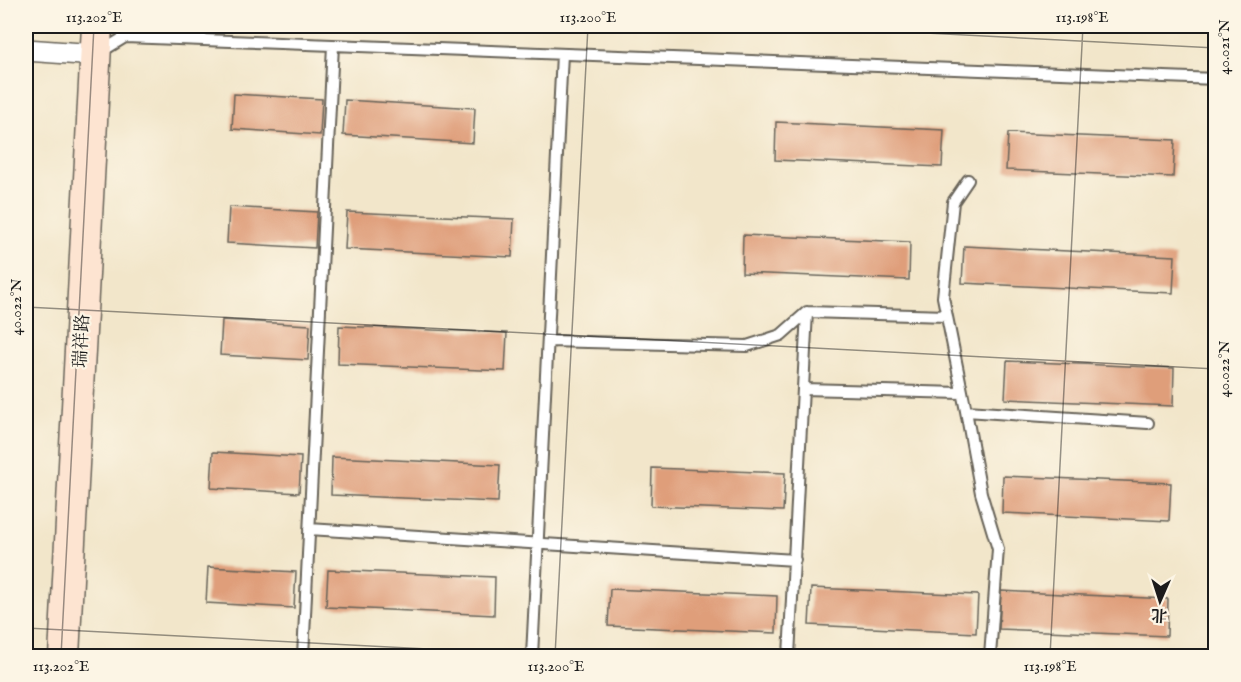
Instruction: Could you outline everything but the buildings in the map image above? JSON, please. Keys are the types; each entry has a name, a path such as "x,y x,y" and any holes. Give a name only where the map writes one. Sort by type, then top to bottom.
{"street":[{"name":"瑞祥路","path":"64,657 97,26"},
{"path":"26,50 96,55"}],"lane":[{"path":"96,55 125,37 1215,79"},
{"path":"303,657 333,45"},
{"path":"532,657 562,54"},
{"path":"968,180 953,202 943,297 981,493 998,549 990,657"},
{"path":"548,341 747,346 781,335 807,312 947,316"},
{"path":"789,657 807,312"},
{"path":"803,389 962,393"},
{"path":"966,411 1148,423"},
{"path":"309,529 795,560"}]}
